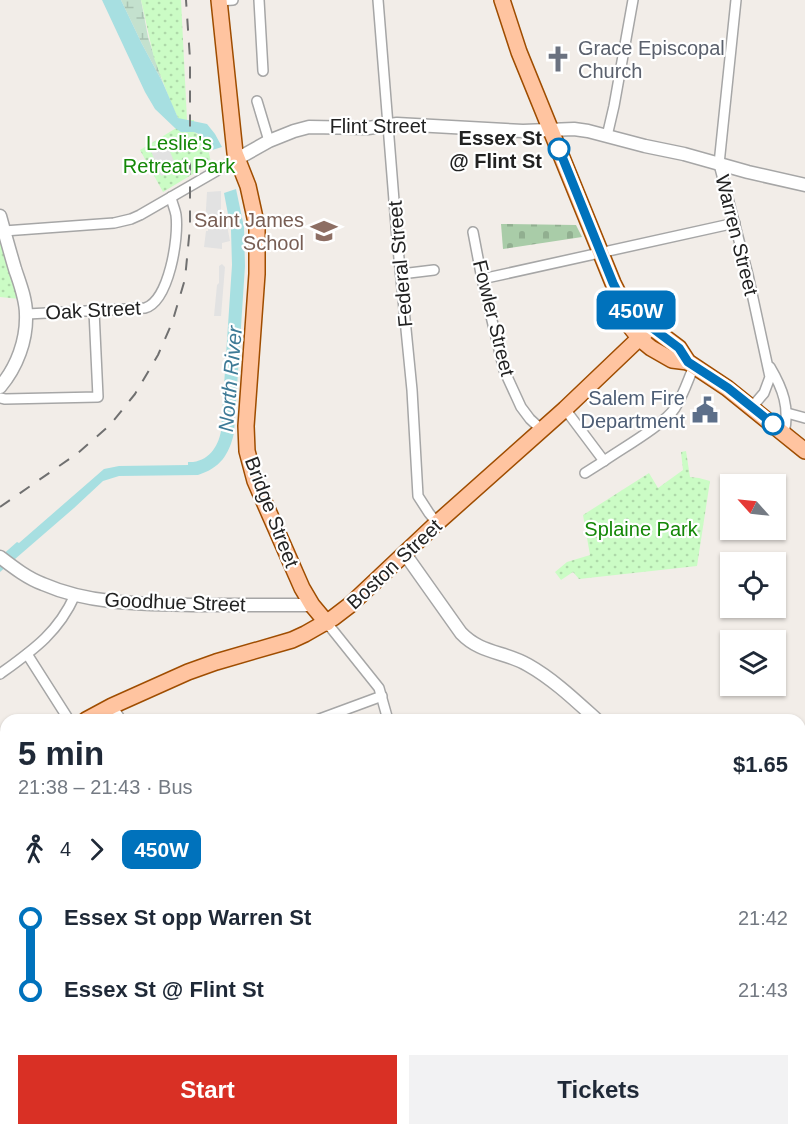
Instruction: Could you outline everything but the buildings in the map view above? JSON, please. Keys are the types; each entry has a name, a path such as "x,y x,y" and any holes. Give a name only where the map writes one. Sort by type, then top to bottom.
{"main road":[{"name":"Bridge Street","path":"224,0 233,144 252,199 257,242 257,274 246,426 247,451 257,486 302,588 327,623"},
{"path":"502,0 519,52 619,295 620,308 625,320 640,339 651,348 672,360 691,364"},
{"path":"619,295 630,302 651,327 679,348 691,364 728,388 805,451"},
{"name":"Boston Street","path":"97,714 201,667 292,640 327,623 350,605 437,523 566,409 651,327"}],"street":[{"path":"260,0 263,71"},
{"name":"Federal Street","path":"378,0 412,390 418,496 437,523"},
{"path":"607,136 633,0"},
{"name":"Warren Street","path":"736,0 719,164 768,362 770,377 767,387 752,407"},
{"path":"257,101 269,141"},
{"name":"Flint Street","path":"4,231 122,222 140,215 269,141 309,127 368,128 397,124 523,131 574,129 805,185"},
{"name":"Oak Street","path":"27,314 151,307 158,299 171,267 174,251 176,217 171,197"},
{"path":"0,216 27,314 25,333 18,357 0,387"},
{"path":"482,279 735,223"},
{"name":"Fowler Street","path":"473,232 504,370 521,407 542,430"},
{"path":"401,274 434,270"},
{"path":"0,398 98,397 94,311"},
{"name":"Warren Street","path":"768,362 781,386 787,413 784,433"},
{"path":"585,473 671,414 678,402 691,364"},
{"path":"566,409 604,461"},
{"path":"787,413 805,418"},
{"path":"405,554 467,639 481,648 528,665 590,714"},
{"name":"Goodhue Street","path":"0,557 42,584 75,595 101,600 140,604 312,605"},
{"path":"0,674 56,628 75,595"},
{"path":"327,623 374,681 382,696 386,714"},
{"path":"27,654 65,714"},
{"path":"333,714 382,696"},
{"path":"112,706 117,714"}],"green space":[{"path":"121,0 141,0 148,37 163,83 142,44"},
{"name":"Leslie's Retreat Park","path":"141,0 181,0 187,120 194,120 194,132 204,141 211,163 163,192 140,150 178,127 178,118 154,58"},
{"path":"501,224 576,225 582,237 503,249"},
{"path":"0,237 20,299 0,297"},
{"name":"Splaine Park","path":"686,451 690,477 710,481 697,566 579,579 573,572 561,580 555,572 567,562 590,555 583,515 649,473 658,488 683,470 681,452"}],"shaded area":[{"path":"167,144 177,169 161,176 151,151"},
{"path":"221,191 221,220 226,220 230,241 222,243 222,249 204,247 206,231 208,231 208,226 205,226 207,192"},
{"path":"222,264 225,267 221,316 214,316 219,266"}],"water":[{"path":"102,0 121,0 178,118 207,124 222,147 209,151 199,134 181,132 155,109"},
{"name":"North River","path":"236,189 244,227 245,266 234,433 226,454 212,469 198,475 119,476 103,481 0,572 0,557 104,469 119,466 188,465 188,462 195,462 206,457 214,449 221,431 232,265 231,230 224,193"}],"railway":[{"path":"0,507 78,453 110,425 135,394 158,355 172,323 185,279 190,227 190,59 186,0"}],"bus line":[{"name":"450W","path":"559,149 619,295 630,302 651,327 679,348 688,362 728,388 773,424"}],"place":[{"name":"Grace Episcopal Church","path":"558,59"},
{"name":"Essex St @ Flint St","path":"559,149"},
{"name":"Saint James School","path":"324,231"},
{"name":"Salem Fire Department","path":"705,410"}]}
